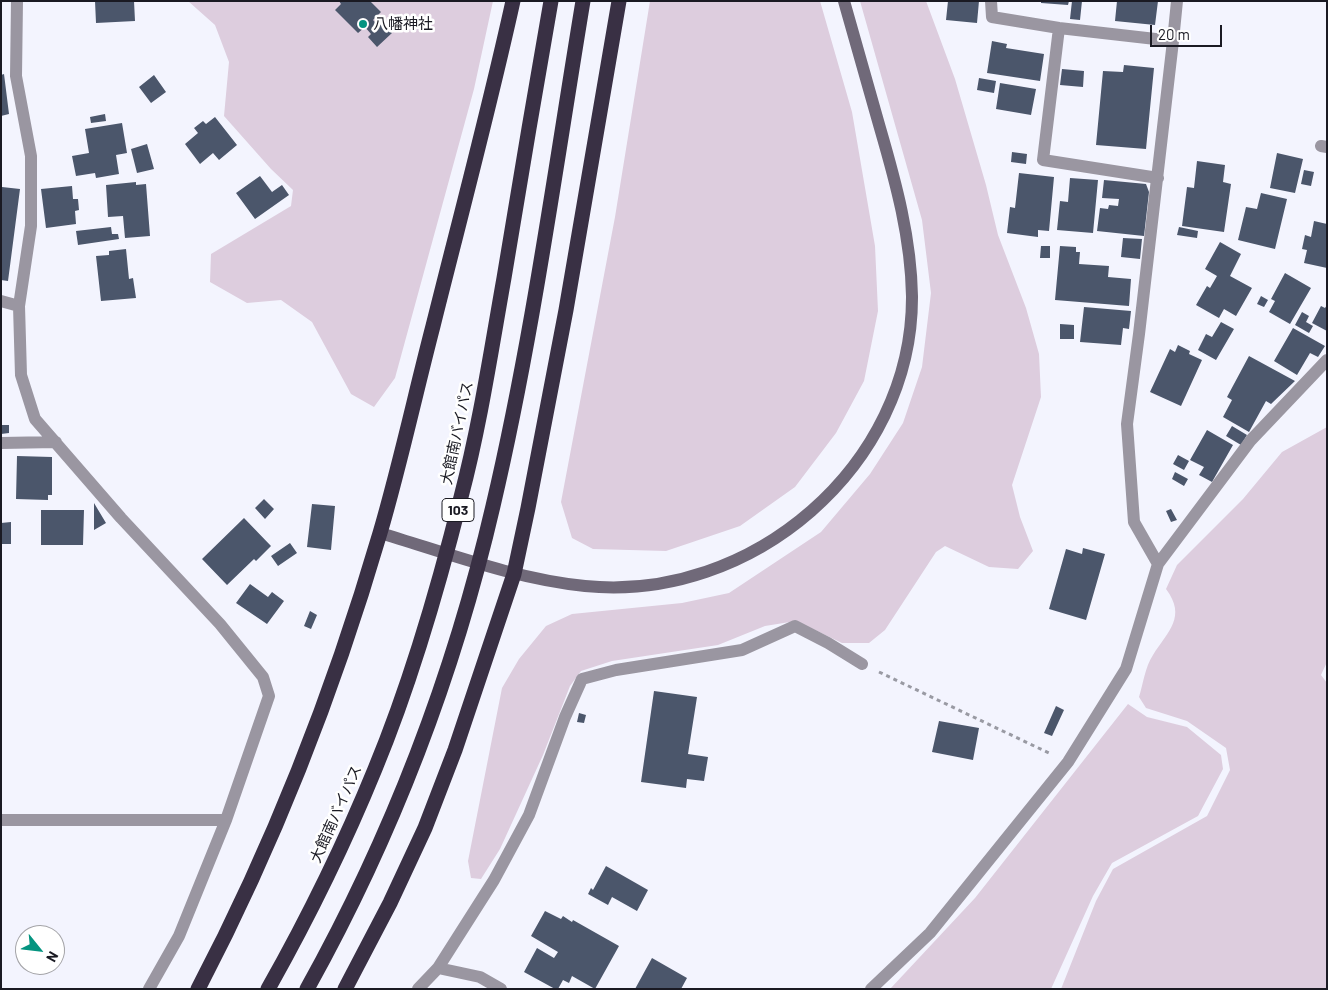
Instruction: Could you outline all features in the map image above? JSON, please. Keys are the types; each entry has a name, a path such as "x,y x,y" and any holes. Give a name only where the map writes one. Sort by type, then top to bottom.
{"highway":[{"path":"198,989 220,948 262,857 300,768 338,664 380,533 471,178 513,1"},
{"name":"大館南バイパス","path":"268,989 300,931 339,852 376,768 407,681 436,590 462,495 482,401 551,1"},
{"name":"103","path":"307,989 332,945 408,778 442,686 468,599 492,508 513,412 583,1"},
{"path":"345,989 390,903 425,828 458,742 514,574 566,310 619,1"}],"street":[{"path":"16,1 16,76 30,156 31,226 19,306 21,375 35,419 121,518 220,624 264,677 269,696 226,820 179,936 149,989"},
{"path":"380,533 514,574 585,586 635,587 682,580 727,565 770,543 810,512 835,488 862,455 885,415 900,376 909,338 912,298 910,262 904,221 894,176 844,1"},
{"path":"991,1 992,17 1059,28 1173,41"},
{"path":"1158,564 1134,522 1127,424 1158,178 1177,1"},
{"path":"1059,28 1043,160 1158,178"},
{"path":"1,301 19,306"},
{"path":"871,989 930,933 1068,762 1126,669 1158,564 1251,440 1327,360"},
{"path":"1,443 56,442"},
{"path":"418,989 438,968 494,880 529,815 565,717 582,679 616,670 742,650 795,626 862,664"},
{"path":"1,820 226,820"},
{"path":"438,968 478,983 501,989"}],"path":[{"path":"862,664 1068,762"}],"shaded area":[{"path":"188,1 493,1 474,89 395,378 374,407 351,394 312,322 281,300 247,303 210,282 211,254 291,206 293,190 271,169 224,116 229,62 215,25"},
{"path":"650,1 820,1 852,112 875,246 878,311 864,381 836,433 795,487 740,526 666,551 593,549 572,538 561,502 615,217"},
{"path":"860,1 926,1 955,79 986,185 998,235 1026,308 1039,354 1041,397 1012,485 1020,517 1033,551 1018,569 989,567 945,546 936,552 885,630 869,643 842,643 796,621 765,626 718,645 612,661 581,671 570,686 543,755 500,849 481,879 471,878 468,861 502,688 519,659 546,626 572,614 682,603 729,593 821,532 870,474 903,423 922,367 931,293 922,220"},
{"path":"1327,427 1327,662 1321,675 1327,683 1327,989 1061,989 1096,901 1113,869 1207,816 1230,770 1226,748 1187,721 1146,708 1139,697 1150,660 1173,624 1175,608 1166,589 1177,565 1243,499 1282,452"},
{"path":"1128,704 1147,717 1187,727 1221,755 1223,769 1198,816 1112,863 1093,896 1051,989 890,989 975,898"}],"building":[{"path":"95,1 134,1 135,21 96,23"},
{"name":"八幡神社","path":"339,1 370,1 381,12 373,20 379,26 382,23 392,33 377,47 368,37 371,34 365,27 358,33 335,10 341,4"},
{"path":"948,1 979,1 977,23 946,20"},
{"path":"1041,1 1069,1 1068,5 1041,3"},
{"path":"1072,1 1082,1 1080,20 1070,19"},
{"path":"1117,1 1158,1 1155,25 1115,21"},
{"path":"992,41 1007,44 1006,48 1044,54 1040,81 987,73"},
{"path":"1124,65 1154,68 1146,149 1096,145 1103,71 1123,72"},
{"path":"1062,69 1084,71 1083,87 1060,85"},
{"path":"4,74 9,114 1,116 1,75"},
{"path":"154,75 166,92 151,103 139,87"},
{"path":"979,78 996,81 994,93 977,90"},
{"path":"1000,83 1036,89 1031,115 996,109"},
{"path":"105,114 106,121 91,123 90,117"},
{"path":"215,117 237,145 219,160 213,153 200,164 185,144 198,133 194,128 203,121 206,124"},
{"path":"122,123 127,153 116,155 119,174 96,178 95,173 76,176 72,156 89,153 85,129"},
{"path":"147,144 154,169 137,173 131,149"},
{"path":"1012,152 1027,154 1026,164 1011,162"},
{"path":"1277,153 1303,159 1295,193 1270,188"},
{"path":"1197,161 1225,165 1223,182 1231,184 1224,232 1182,226 1187,187 1194,188"},
{"path":"1304,170 1314,172 1311,186 1301,184"},
{"path":"1019,173 1054,177 1049,231 1038,230 1038,237 1007,233 1010,207 1015,208"},
{"path":"260,176 272,192 282,185 289,195 255,219 236,193"},
{"path":"1070,178 1098,180 1093,233 1057,230 1060,201 1068,202"},
{"path":"1104,180 1146,184 1149,192 1144,236 1097,231 1100,208 1108,209 1109,205 1118,206 1119,199 1102,198"},
{"path":"136,182 136,185 146,184 150,236 125,238 123,216 108,217 106,185"},
{"path":"72,186 73,199 78,199 79,210 75,211 76,224 46,228 41,189"},
{"path":"2,187 20,189 8,281 1,280"},
{"path":"1261,193 1287,199 1275,249 1238,240 1246,207 1257,209"},
{"path":"1314,221 1327,224 1327,268 1304,263 1307,250 1302,249 1305,235 1311,237"},
{"path":"111,227 112,234 118,234 119,239 78,245 76,231"},
{"path":"1179,227 1198,231 1197,238 1177,235"},
{"path":"1123,238 1142,239 1140,259 1121,257"},
{"path":"1220,242 1241,254 1230,276 1252,288 1236,316 1224,309 1219,318 1196,305 1207,286 1210,288 1217,276 1205,269"},
{"path":"1041,246 1050,246 1050,258 1040,258"},
{"path":"1060,246 1076,247 1076,252 1080,252 1079,264 1109,266 1108,277 1131,279 1129,306 1055,300"},
{"path":"126,249 129,279 133,278 136,298 101,301 96,256 109,255 109,251"},
{"path":"1285,273 1311,288 1290,324 1269,312 1275,301 1271,299"},
{"path":"1261,296 1268,300 1264,307 1257,304"},
{"path":"1327,305 1327,331 1312,323 1321,306 1325,308"},
{"path":"1084,307 1131,311 1129,329 1123,328 1121,345 1080,342"},
{"path":"1302,312 1309,316 1306,322 1313,326 1309,333 1295,325"},
{"path":"1221,322 1234,329 1216,360 1198,350 1206,334 1212,337"},
{"path":"1060,324 1074,325 1074,339 1060,339"},
{"path":"1293,328 1325,346 1318,357 1310,353 1297,375 1274,361"},
{"path":"1178,345 1190,351 1189,354 1202,360 1181,406 1150,392 1170,349 1175,352"},
{"path":"1249,356 1295,381 1271,404 1266,401 1249,432 1223,417 1232,400 1227,397"},
{"path":"1,425 9,425 9,433 1,434"},
{"path":"1232,426 1247,435 1241,445 1226,436"},
{"path":"1207,430 1233,445 1212,482 1199,475 1204,467 1190,460"},
{"path":"1178,455 1189,461 1184,470 1173,464"},
{"path":"17,456 52,457 52,495 48,495 48,500 16,499"},
{"path":"1175,472 1188,479 1184,486 1172,479"},
{"path":"264,499 274,509 265,519 255,508"},
{"path":"94,503 106,523 94,530"},
{"path":"312,504 335,506 331,550 307,547"},
{"path":"1171,509 1177,520 1171,522 1166,511"},
{"path":"41,510 84,510 83,545 41,545"},
{"path":"244,518 271,546 256,561 254,559 227,585 202,559"},
{"path":"11,522 11,544 1,544 1,523"},
{"path":"290,543 297,553 278,566 271,556"},
{"path":"1083,548 1105,554 1086,620 1049,609 1066,549 1082,554"},
{"path":"250,584 268,597 272,592 284,601 267,624 236,603"},
{"path":"310,611 317,615 311,629 304,626"},
{"path":"654,691 697,697 688,754 708,757 704,781 687,779 686,788 641,782"},
{"path":"1056,706 1064,710 1052,736 1044,733"},
{"path":"579,713 586,715 584,723 577,722"},
{"path":"939,721 979,728 973,760 932,752"},
{"path":"606,866 648,890 637,911 612,897 608,905 588,894 591,888 593,890"},
{"path":"545,911 561,919 563,916 572,922 573,920 619,946 595,989 572,976 569,983 563,980 558,989 555,989 524,972 537,948 554,958 558,952 531,936"},
{"path":"652,958 687,978 681,989 635,989"}],"place":[{"name":"八幡神社","path":"363,24"}]}
